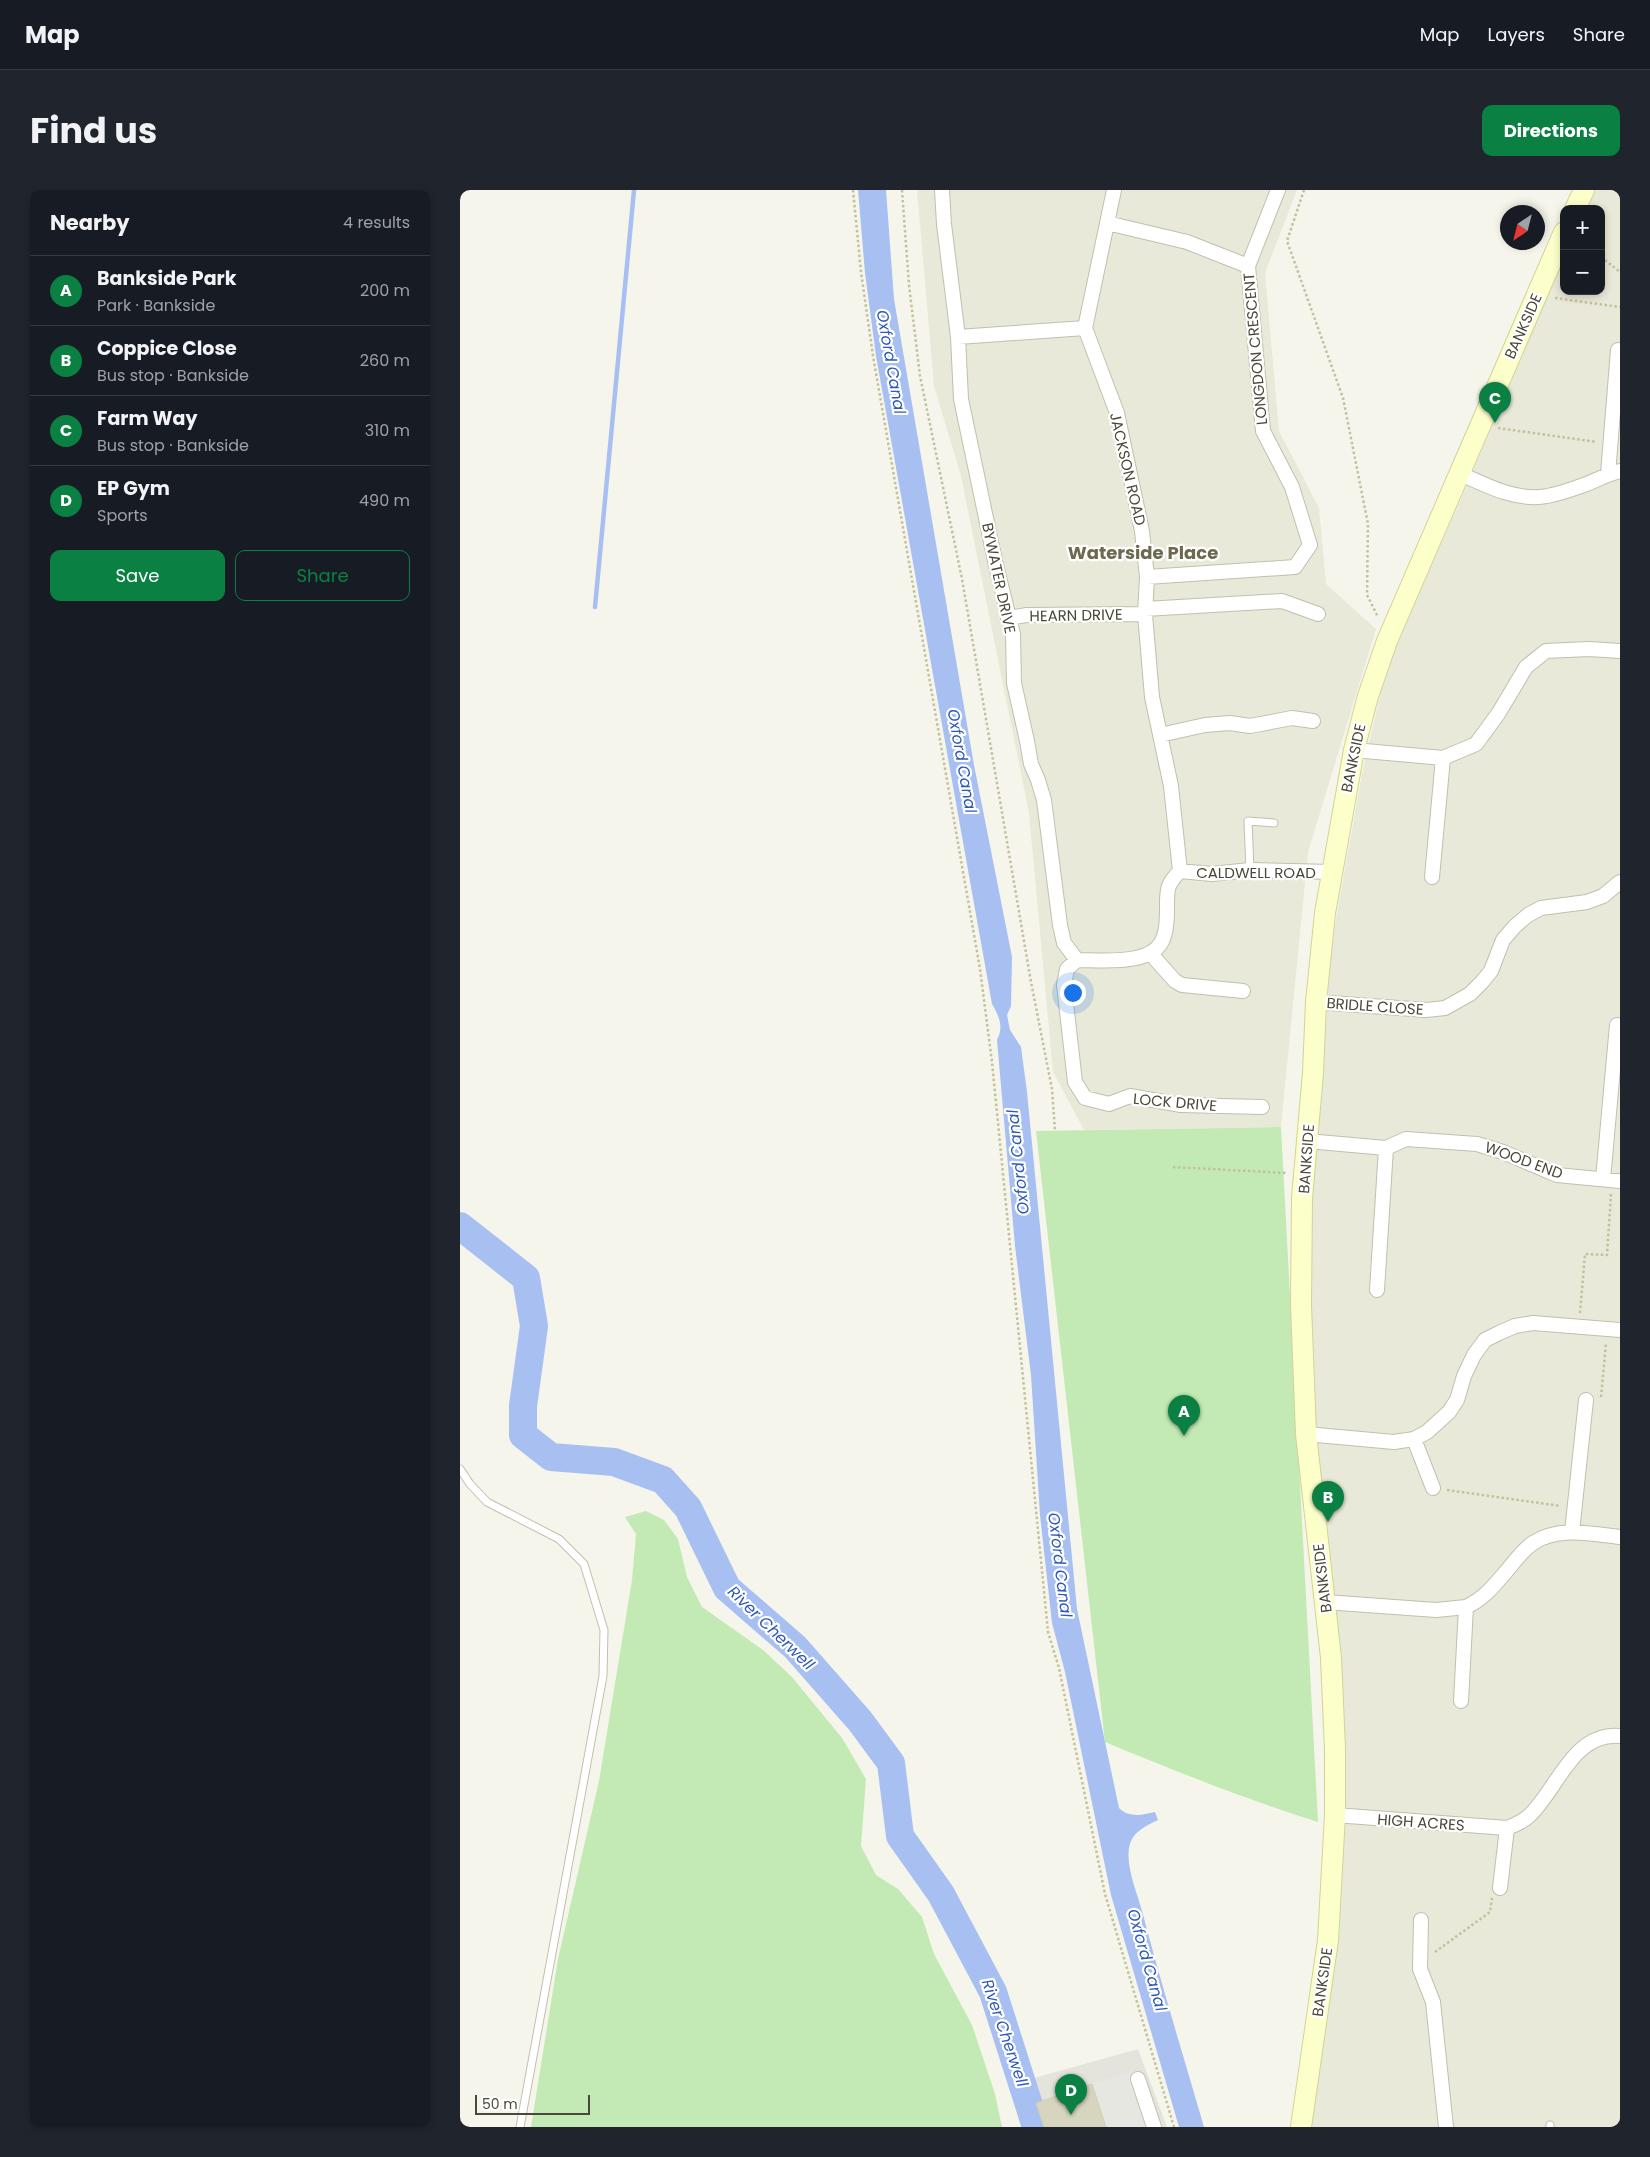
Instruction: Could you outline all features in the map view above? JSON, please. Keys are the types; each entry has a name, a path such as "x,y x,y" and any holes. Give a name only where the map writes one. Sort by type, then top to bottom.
{"street":[{"name":"BYWATER DRIVE","path":"942,190 944,224 958,337 961,399 1013,634 1014,683 1031,764 1044,800 1060,925 1064,943 1077,960"},
{"path":"958,337 1084,328 1114,190"},
{"path":"1248,266 1278,190"},
{"path":"1577,205 1584,190"},
{"name":"LONGDON CRESCENT","path":"1107,223 1187,242 1248,266 1263,431 1292,487 1310,544 1295,567 1147,577"},
{"name":"BANKSIDE","path":"1301,2127 1328,1940 1335,1815 1335,1749 1331,1658 1306,1434 1301,1255 1316,1002 1325,913 1354,750 1368,696 1387,642 1560,241"},
{"name":"JACKSON ROAD","path":"1084,328 1117,413 1142,531 1147,577 1145,612"},
{"path":"1459,473 1499,491 1524,496 1546,497 1583,486 1614,473 1610,444 1618,370 1618,350"},
{"name":"HEARN DRIVE","path":"1008,618 1027,615 1145,612 1282,601 1318,614"},
{"name":"CALDWELL ROAD","path":"1145,612 1152,697 1171,786 1176,874 1212,874 1250,870 1332,872"},
{"path":"1354,750 1443,758 1476,744 1498,714 1526,667 1546,651 1589,649 1620,651"},
{"path":"1160,735 1205,725 1230,723 1250,726 1292,718 1313,721"},
{"path":"1432,876 1443,758"},
{"path":"1077,960 1124,960 1145,956 1157,948 1164,937 1167,887 1176,874"},
{"name":"BRIDLE CLOSE","path":"1316,1002 1426,1010 1445,1008 1464,998 1482,982 1491,971 1503,940 1528,915 1541,908 1587,902 1603,896 1620,882"},
{"path":"1150,952 1174,981 1182,985 1243,991"},
{"name":"LOCK DRIVE","path":"1077,960 1067,970 1064,985 1075,1082 1086,1098 1109,1104 1130,1096 1181,1105 1262,1107"},
{"path":"1612,1180 1617,1025"},
{"name":"WOOD END","path":"1307,1141 1386,1148 1406,1139 1477,1144 1503,1152 1557,1175 1612,1180"},
{"path":"1377,1290 1386,1148"},
{"path":"1306,1434 1394,1442 1414,1439 1427,1432 1449,1412 1457,1400 1464,1376 1474,1355 1485,1340 1515,1326 1533,1324 1614,1330"},
{"path":"1572,1532 1586,1400"},
{"path":"1414,1439 1433,1488"},
{"path":"1325,1602 1436,1610 1466,1606 1479,1601 1492,1589 1532,1543 1551,1535 1572,1532 1620,1537"},
{"path":"1461,1700 1466,1606"},
{"path":"1500,1888 1507,1828 1522,1821 1531,1814 1568,1764 1582,1749 1595,1740 1610,1735 1620,1736"},
{"name":"HIGH ACRES","path":"1335,1815 1507,1828"},
{"path":"1421,1920 1419,1963 1433,2002 1446,2127"},
{"path":"1138,2079 1154,2127"}],"lane":[{"path":"1250,870 1248,821 1274,823"},
{"path":"460,1468 470,1484 487,1502 559,1539 584,1564 598,1605 604,1630 604,1676 520,2127"}],"path":[{"path":"853,190 871,346 980,969 992,1062 1048,1632 1059,1668 1105,1894 1174,2127"},
{"path":"902,190 909,286 920,376 962,579 1052,1089 1055,1130"},
{"path":"1304,190 1287,241 1343,398 1368,524 1367,595 1382,624"},
{"path":"1605,260 1620,272"},
{"path":"1536,295 1620,307"},
{"path":"1480,425 1610,444"},
{"path":"1172,1167 1289,1174"},
{"path":"1579,1328 1585,1254 1606,1255 1612,1180"},
{"path":"1586,1400 1601,1397 1614,1330"},
{"path":"1433,1488 1574,1508"},
{"path":"1419,1963 1490,1912 1492,1893 1500,1888"}],"shaded area":[{"name":"Waterside Place","path":"917,190 1297,190 1265,273 1279,431 1319,508 1326,584 1376,629 1308,852 1281,1127 1084,1130 1053,1072 1029,813 961,476 934,386"},
{"path":"1595,190 1620,190 1620,2127 1307,2127 1336,1902 1312,1404 1312,1158 1327,970 1362,774 1387,665 1458,506 1560,266 1560,295 1605,295 1605,205 1588,205"},
{"path":"1138,2049 1167,2127 1038,2127 1027,2080"},
{"path":"1129,2072 1147,2127 1106,2127 1092,2084"}],"green space":[{"path":"1281,1127 1318,1822 1210,1784 1105,1742 1036,1131"},
{"path":"646,1511 664,1520 678,1539 687,1577 702,1607 763,1650 792,1677 842,1738 866,1779 861,1846 876,1875 898,1889 922,1917 934,1954 972,2025 995,2094 1002,2127 531,2127 558,1959 599,1781 632,1580 636,1534 625,1517"}],"water":[{"name":"Oxford Canal","path":"858,190 886,190 894,299 974,765 1012,957 1011,1006 1007,1015 1010,1030 1021,1047 1027,1092 1077,1609 1119,1808 1131,1814 1141,1815 1155,1812 1158,1820 1143,1828 1133,1838 1129,1848 1129,1864 1132,1880 1204,2127 1179,2127 1111,1895 1065,1672 1052,1623 1040,1515 1031,1375 1015,1246 997,1040 1000,1022 992,1004 876,356 865,273"}],"building":[{"path":"1092,2084 1106,2127 1044,2127 1036,2103"}],"waterway":[{"path":"595,607 634,190"},
{"name":"River Cherwell","path":"460,1226 526,1278 534,1326 523,1406 523,1435 551,1457 614,1462 663,1480 688,1508 727,1588 795,1647 860,1721 891,1763 900,1836 941,1894 993,1992 1036,2127"}],"place":[{"name":"Farm Way","path":"1495,423"},
{"name":"Bankside Park","path":"1184,1436"},
{"name":"Coppice Close","path":"1328,1522"},
{"name":"EP Gym","path":"1071,2115"}],"district":[{"name":"Waterside Place","path":"1143,552"}]}
